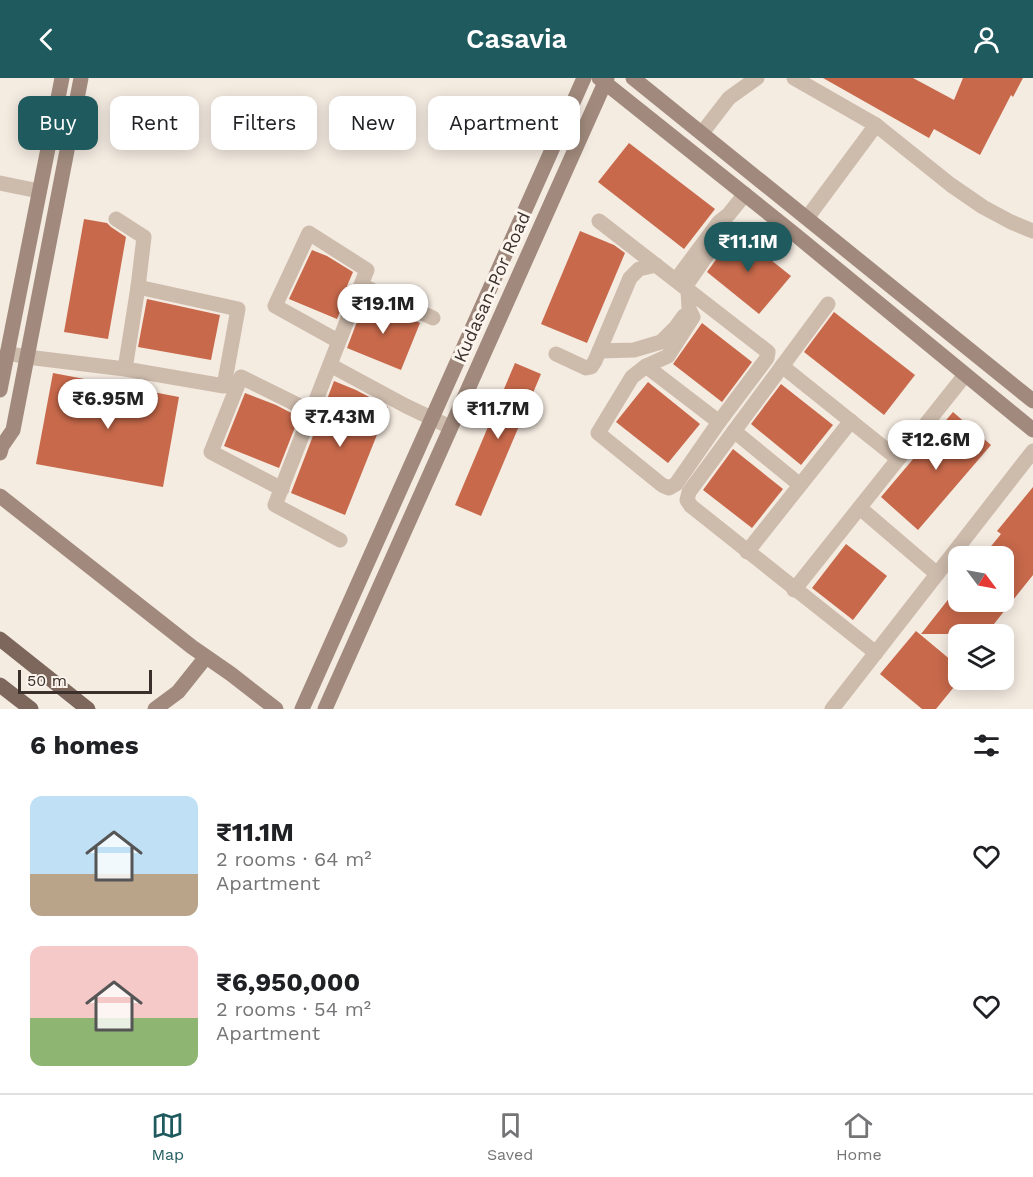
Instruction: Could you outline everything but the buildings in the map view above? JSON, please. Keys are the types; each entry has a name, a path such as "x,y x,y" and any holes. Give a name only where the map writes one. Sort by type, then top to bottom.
{"main road":[{"path":"0,639 88,709"},
{"path":"0,685 31,709"}],"street":[{"path":"0,390 62,78"},
{"path":"1,447 13,430 81,78"},
{"name":"Kudasan-Por Road","path":"303,709 584,78"},
{"path":"633,78 1033,401"},
{"path":"702,133 729,98 757,78"},
{"path":"794,78 876,125 951,185 983,207 1033,231"},
{"path":"604,79 1033,430"},
{"name":"Kudasan-Por Road","path":"325,709 604,79"},
{"path":"807,218 876,125"},
{"path":"0,183 39,190"},
{"path":"599,221 656,265 683,286 768,352 767,358 676,484 669,488 662,485 598,433 632,376 646,366 668,356 693,317 683,286 719,222 729,214 745,194"},
{"path":"116,219 144,237 124,369"},
{"path":"1011,222 1033,242"},
{"path":"338,341 275,306 309,233 368,270 275,505 340,540"},
{"path":"556,354 586,368 591,367 630,278 639,269 656,265"},
{"path":"361,285 433,318"},
{"path":"7,353 224,386 238,309 138,287"},
{"path":"828,304 689,492 687,500 691,506 747,552 876,653"},
{"path":"599,351 634,350 662,342 689,309"},
{"path":"330,365 450,428"},
{"path":"646,366 719,422"},
{"path":"782,366 898,459"},
{"path":"794,590 965,375"},
{"path":"282,489 211,452 241,377 312,412"},
{"path":"747,552 851,421"},
{"path":"734,431 800,485"},
{"path":"832,709 1033,451"},
{"path":"0,496 276,709"},
{"path":"860,508 937,574"},
{"path":"363,573 382,582"},
{"path":"155,709 178,692 206,657"},
{"path":"173,709 178,692"}]}
